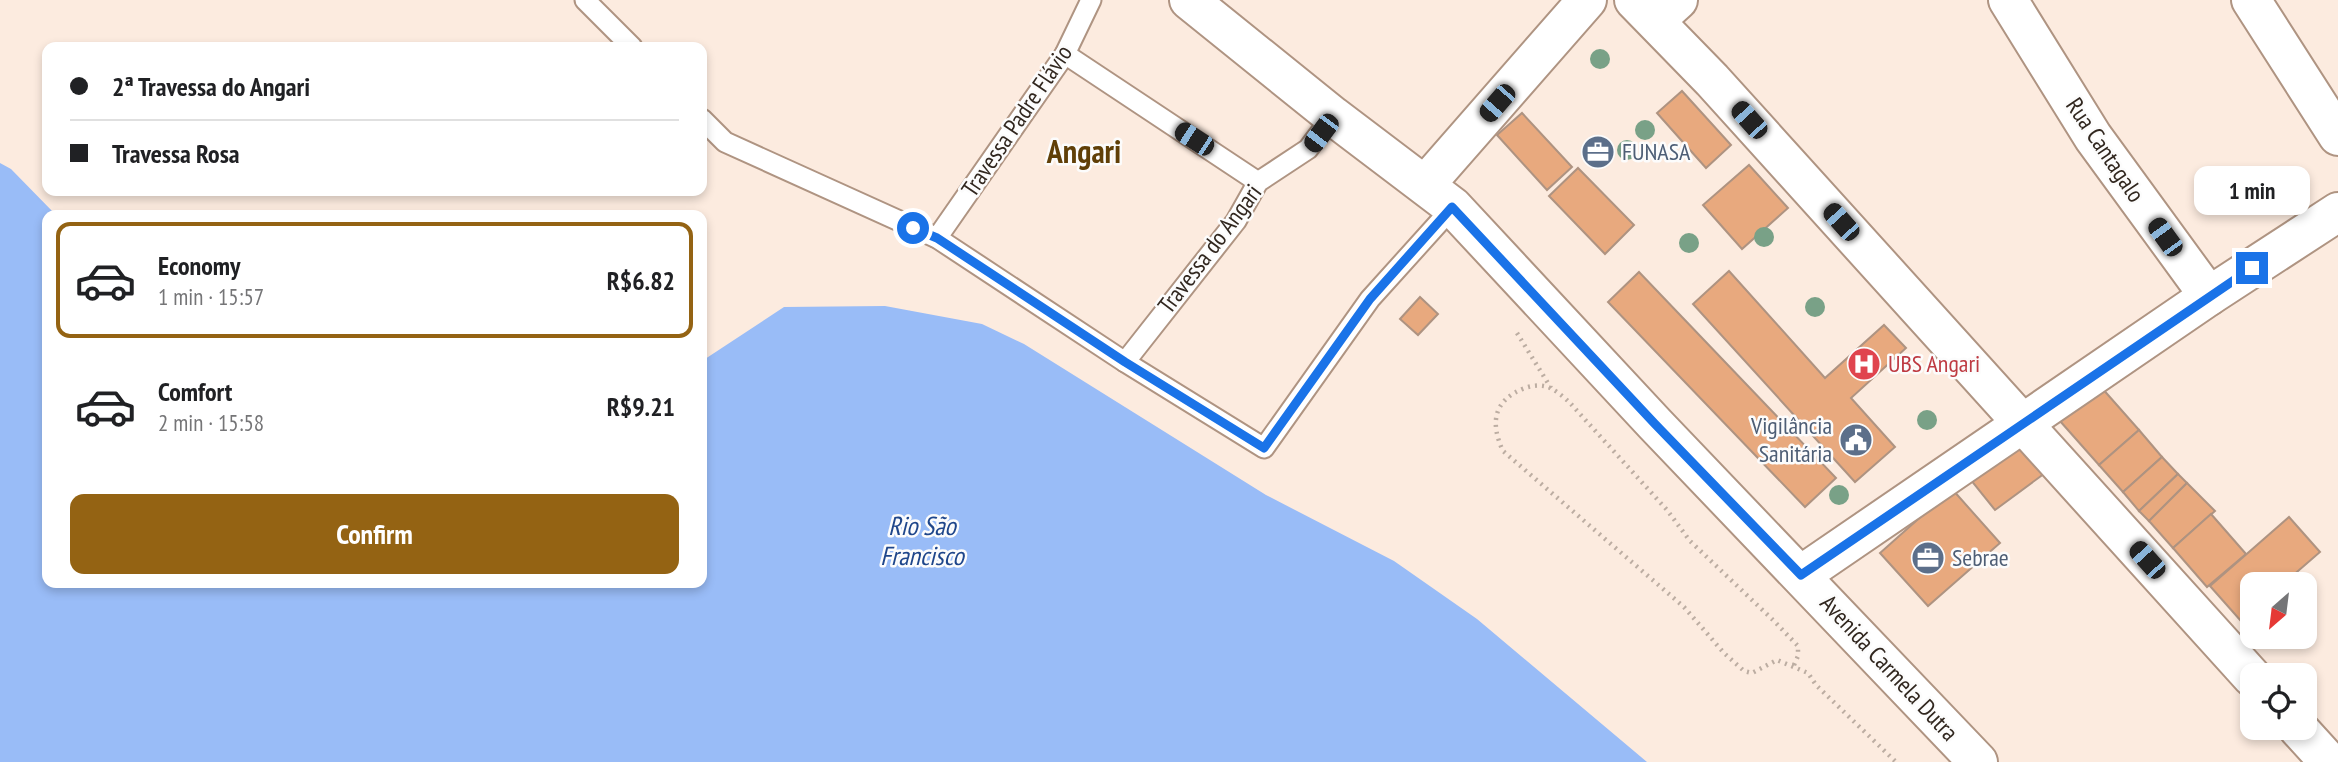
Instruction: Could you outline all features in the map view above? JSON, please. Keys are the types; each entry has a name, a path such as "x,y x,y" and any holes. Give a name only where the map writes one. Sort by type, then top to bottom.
{"street":[{"name":"Avenida Carmela Dutra","path":"1189,0 1333,116 1439,196 1978,762"},
{"path":"1439,196 1587,0"},
{"name":"Rua Cantagalo","path":"2008,0 2093,137 2209,296"},
{"path":"2251,0 2338,136"},
{"path":"1656,7 2240,664"},
{"path":"1801,575 2209,296 2338,212"},
{"path":"2309,740 2329,762"}],"lane":[{"path":"586,0 627,42"},
{"name":"Travessa Padre Flávio","path":"937,238 1065,54 1091,0"},
{"path":"1065,54 1258,182"},
{"name":"Travessa do Angari","path":"1125,362 1236,221 1258,182 1308,149 1333,116"},
{"path":"707,124 724,142 937,238 1125,362 1264,448 1439,196"}],"path":[{"path":"1515,329 1551,388 1570,402 1596,430 1667,510 1690,541 1798,646 1794,665"},
{"path":"1551,388 1533,385 1513,392 1501,403 1496,420 1496,436 1503,452 1684,607 1724,653 1744,671 1752,673 1777,660 1808,673 1816,685 1896,762"}],"water":[{"name":"Rio São Francisco","path":"0,163 11,169 51,210 42,210 42,588 707,588 707,358 784,307 885,306 982,324 1024,344 1266,495 1394,561 1477,619 1647,762 0,762"}],"building":[{"path":"1682,91 1731,145 1706,168 1657,113"},
{"path":"1522,113 1572,167 1547,190 1497,135"},
{"path":"1749,165 1788,208 1742,249 1703,205"},
{"path":"1578,168 1634,225 1605,254 1549,196"},
{"path":"1729,271 1825,378 1884,325 1906,348 1851,398 1895,447 1855,482 1693,304"},
{"path":"1639,272 1836,478 1805,507 1608,302"},
{"path":"1420,297 1438,314 1418,335 1400,319"},
{"path":"2101,387 2139,430 2099,465 2060,421"},
{"path":"2139,430 2162,457 2123,492 2099,465"},
{"path":"2014,437 2045,473 1995,510 1966,474"},
{"path":"2162,457 2178,474 2139,511 2123,492"},
{"path":"2178,474 2187,483 2149,521 2139,511"},
{"path":"2187,483 2215,511 2173,548 2149,521"},
{"path":"1952,489 2000,543 1928,606 1880,553"},
{"path":"2211,514 2246,554 2207,587 2173,548"},
{"path":"2289,517 2320,552 2297,572 2240,572 2240,620 2210,586"}],"place":[{"name":"FUNASA","path":"1598,152"},
{"name":"UBS Angari","path":"1864,364"},
{"name":"Vigilância Sanitária","path":"1856,440"},
{"name":"Sebrae","path":"1928,558"}],"district":[{"name":"Angari","path":"1084,152"}],"route":[{"path":"913,228 937,238 1125,362 1264,448 1370,299 1452,207 1801,575 2252,268"}]}
